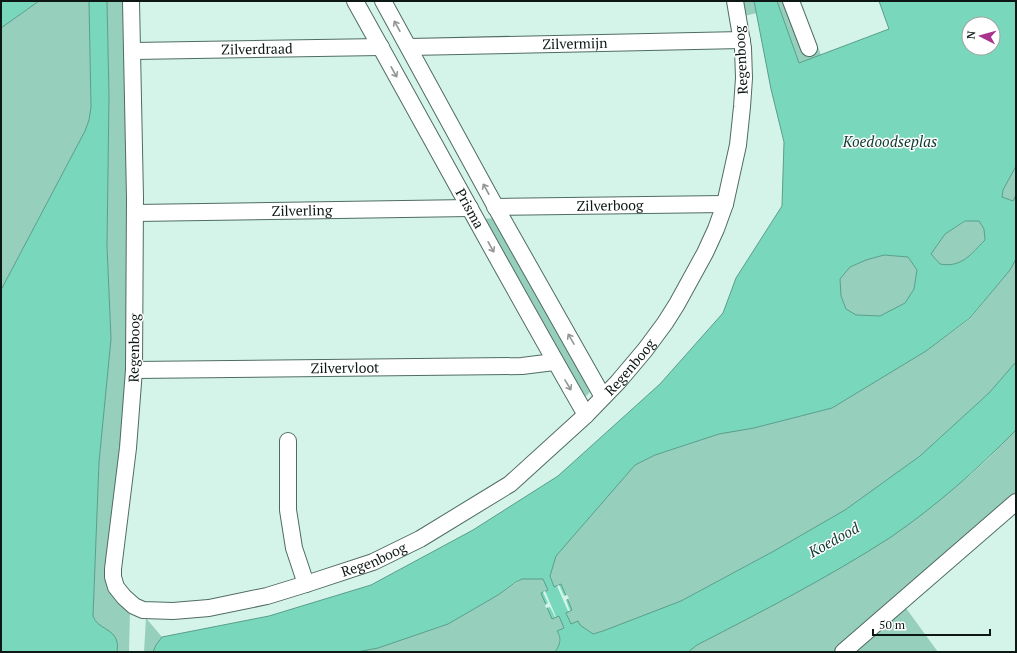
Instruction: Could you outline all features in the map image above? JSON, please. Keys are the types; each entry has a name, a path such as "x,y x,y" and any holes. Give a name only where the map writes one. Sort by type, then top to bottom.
{"street":[{"name":"Regenboog","path":"131,1 135,213 134,370 128,448 113,577 116,587 134,606 143,610 173,611 209,608 260,598 373,562 420,539 510,484 586,415 618,382 645,350 678,304 710,241 725,204 734,166 740,130 744,78 742,40 735,1"},
{"name":"Prisma","path":"355,1 554,362 586,415"},
{"name":"Prisma","path":"383,1 495,207 603,398"},
{"path":"791,1 809,48"},
{"name":"Zilvermijn","path":"409,47 742,40"},
{"name":"Zilverdraad","path":"133,51 381,47"},
{"name":"Zilverboog","path":"495,207 725,204"},
{"name":"Zilverling","path":"135,213 470,208"},
{"name":"Zilvervloot","path":"134,370 522,366 554,362"},
{"path":"288,441 288,510 294,548 306,584"},
{"path":"842,652 1016,502"}],"shaded area":[{"path":"39,1 89,1 91,107 89,120 85,131 1,290 1,28"},
{"path":"107,1 123,1 129,273 128,352 124,428 110,545 130,612 129,652 117,652 117,642 104,628 97,624 93,616 99,462 111,339 107,246 109,96"},
{"path":"741,1 754,1 757,13 744,16"},
{"path":"777,1 786,1 806,51 818,47 821,55 799,63"},
{"path":"1016,166 1016,195 1014,201 1002,198 1003,190"},
{"path":"496,218 592,390 582,400 482,219"},
{"path":"966,221 979,221 984,229 985,240 966,259 954,264 940,264 931,254 945,234"},
{"path":"884,255 908,257 917,270 914,289 905,303 880,316 855,315 846,309 841,296 840,279 850,267 866,260"},
{"path":"1016,259 1016,362 989,393 920,456 845,510 774,551 681,601 593,634 580,625 571,624 566,612 572,610 561,584 554,587 550,576 555,556 635,465 655,455 719,434 754,428 832,408 926,351 970,319 1010,270"},
{"path":"1016,430 1016,498 837,652 688,652 697,645 790,596 858,557 969,476"},
{"path":"522,579 543,579 548,590 541,593 552,618 559,616 564,628 557,631 559,642 555,652 357,652 378,648 448,624 498,595"},
{"path":"903,604 938,652 847,652"},
{"path":"146,618 162,637 153,652 144,652"}],"water":[{"path":"1,1 39,1 1,28"},
{"path":"89,1 107,1 109,96 107,246 111,339 99,462 93,616 98,624 115,637 117,652 1,652 1,290 85,131 89,120 91,107"},
{"name":"Koedoodseplas","path":"754,1 777,1 799,63 889,29 879,1 1016,1 1016,166 1003,190 1002,197 1013,201 1016,195 1016,259 1010,270 970,318 926,351 832,408 754,428 719,434 655,455 635,465 556,556 550,576 554,587 561,584 572,610 566,613 571,624 578,621 580,625 593,634 681,601 774,551 845,510 920,456 989,393 1016,362 1016,430 972,473 924,513 868,552 820,580 697,645 688,652 555,652 560,642 560,636 557,631 564,628 559,616 552,619 541,593 548,590 543,579 522,579 498,595 448,624 378,648 357,652 153,652 162,637 269,616 371,585 473,530 558,476 660,384 723,313 736,278 782,206 784,142 771,89","holes":["965,221 979,221 984,229 985,240 966,259 954,264 940,264 931,254 945,234","884,255 908,257 917,270 914,289 905,303 880,316 856,315 846,309 841,296 840,279 850,267 866,260"]}],"pier":[{"path":"559,585 564,596 567,595 569,598 566,600 570,611 568,611 557,586"},
{"path":"545,591 556,617 550,607 546,608 545,605 548,603 543,592"}],"water label":[{"name":"Koedood","path":"834,540"}]}
